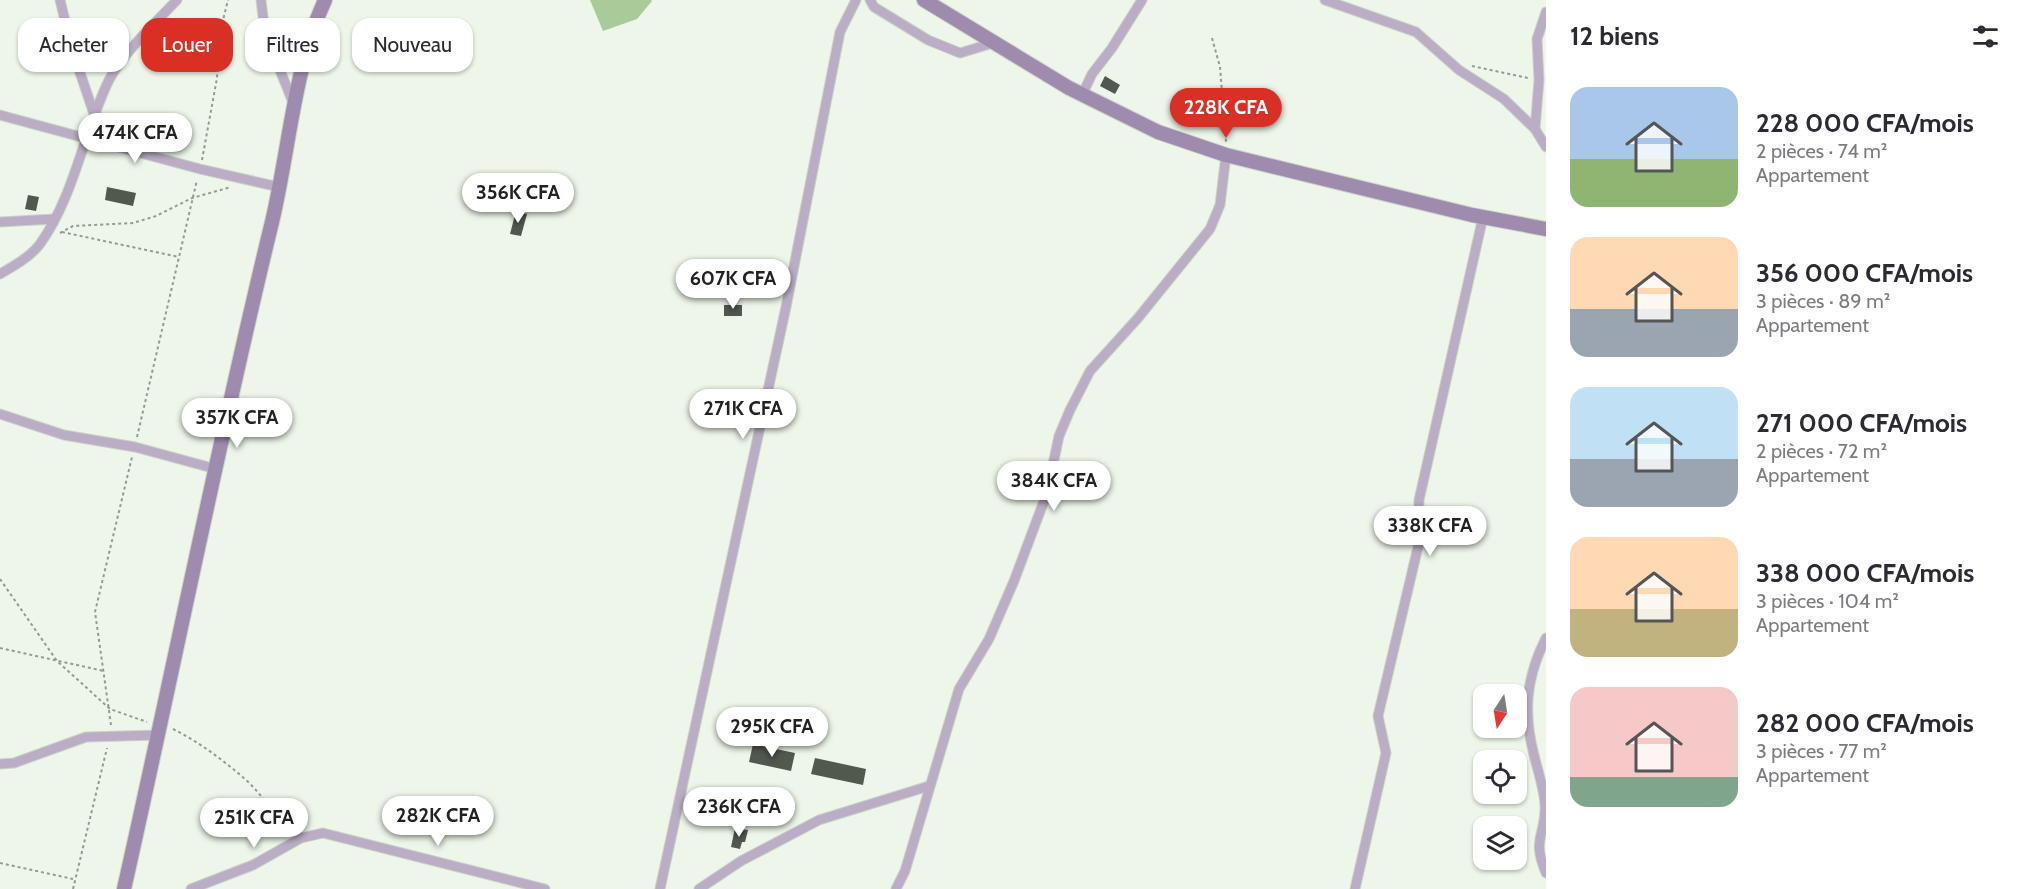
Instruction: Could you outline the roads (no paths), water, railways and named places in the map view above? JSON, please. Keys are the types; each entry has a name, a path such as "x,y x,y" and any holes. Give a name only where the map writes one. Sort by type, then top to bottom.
{"street":[{"path":"60,0 72,49 94,114"},
{"path":"0,274 39,245 54,219 110,77 177,0"},
{"path":"261,0 265,33 295,107"},
{"path":"124,889 279,187 300,78 325,0"},
{"path":"660,889 786,307 840,32 856,0"},
{"path":"870,0 874,7 928,40 960,53 993,43"},
{"path":"924,0 1082,95 1158,132 1226,155 1483,217 1546,229"},
{"path":"1082,95 1092,74 1142,0"},
{"path":"1325,0 1416,33 1459,70 1504,99 1535,129 1546,147"},
{"path":"1535,129 1539,80 1538,39 1546,12"},
{"path":"0,115 279,187"},
{"path":"896,889 905,871 959,689 989,639 1047,493 1059,436 1070,410 1089,371 1138,318 1210,229 1220,205 1226,155"},
{"path":"1355,889 1386,753 1378,716 1418,547 1419,500 1483,217"},
{"path":"0,222 54,219"},
{"path":"0,414 64,435 135,447 216,470"},
{"path":"1546,638 1530,676 1526,694 1527,723 1544,798 1544,824 1537,844 1546,873"},
{"path":"0,764 14,763 86,737 160,731"},
{"path":"699,889 741,861 819,820 929,786"},
{"path":"191,889 253,865 301,838 323,833 545,889"}]}
